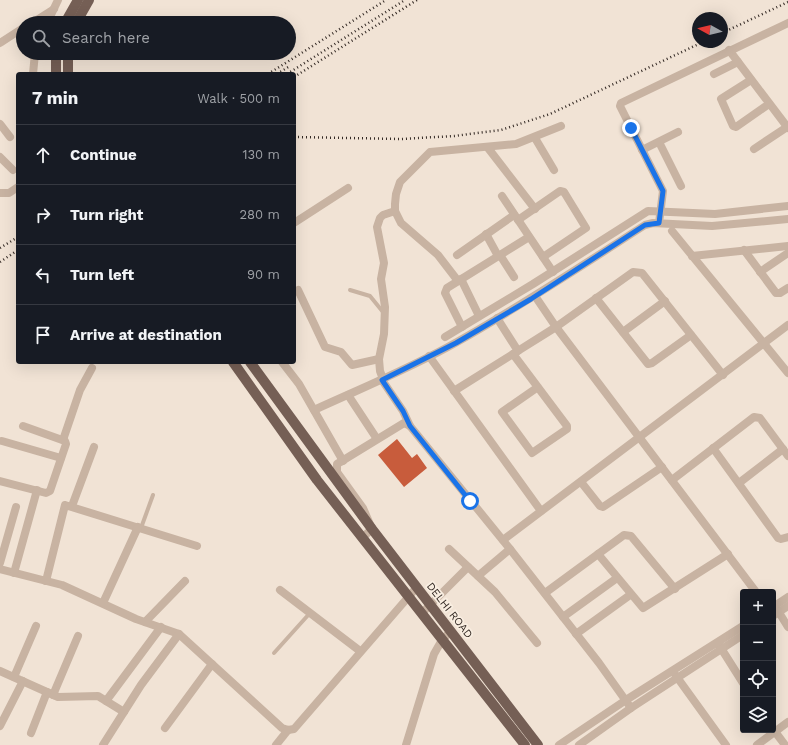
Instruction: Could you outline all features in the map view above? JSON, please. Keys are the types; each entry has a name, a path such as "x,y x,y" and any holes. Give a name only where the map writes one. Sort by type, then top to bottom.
{"main road":[{"path":"69,16 78,0"},
{"path":"80,16 89,0"},
{"path":"56,60 56,72"},
{"path":"68,60 68,72"},
{"path":"234,364 328,495 525,745"},
{"name":"DELHI ROAD","path":"251,364 343,491 538,745"}],"street":[{"path":"50,16 58,0"},
{"path":"42,16 54,8"},
{"path":"659,217 663,191 620,106 623,101 788,23"},
{"path":"0,43 16,33"},
{"path":"729,50 788,128 754,149"},
{"path":"33,72 34,60"},
{"path":"714,74 738,62"},
{"path":"751,80 721,99 733,126 736,127 769,104"},
{"path":"0,124 10,137"},
{"path":"479,316 460,280 438,255 405,228 396,212 396,194 400,182 426,155 433,151 488,148 516,144 535,138 561,126"},
{"path":"642,150 678,132"},
{"path":"535,138 554,170"},
{"path":"659,142 681,186"},
{"path":"488,148 535,209"},
{"path":"0,157 13,170"},
{"path":"0,193 9,193 16,188"},
{"path":"296,222 348,188"},
{"path":"457,255 486,234 535,209 562,191 586,225 585,230 543,257"},
{"path":"502,196 553,272"},
{"path":"314,410 348,395 382,376 429,356 497,318 529,295 659,217 715,214 788,206"},
{"path":"396,212 383,215 380,218 377,227 378,237 384,258 381,279 385,313 384,334 379,359 382,376 403,411 410,426 503,540 631,708"},
{"path":"445,337 479,316 529,295 553,272 643,213 712,226 788,219"},
{"path":"672,231 788,373"},
{"path":"486,234 514,277"},
{"path":"462,326 445,292 447,288 530,237"},
{"path":"692,256 788,246"},
{"path":"744,250 776,292 780,293 788,288"},
{"path":"760,272 788,253"},
{"path":"454,391 556,327 633,272 637,271 642,273 665,301 723,376"},
{"path":"298,290 325,347 341,352 352,365 379,359"},
{"path":"529,295 556,327 754,589"},
{"path":"596,298 648,364 652,363 691,334"},
{"path":"623,332 665,301"},
{"path":"497,318 516,353 538,387 568,428 532,453 502,412 538,387"},
{"path":"503,540 723,376 788,325"},
{"path":"429,356 541,511"},
{"path":"284,364 294,376 343,460"},
{"path":"63,440 80,390 92,368"},
{"path":"348,395 377,439"},
{"path":"672,480 754,417 757,417 788,456"},
{"path":"362,538 372,529 363,508 337,472 337,464 404,423 410,426"},
{"path":"0,481 46,493 50,491 66,444 63,440 23,426"},
{"path":"2,441 62,458"},
{"path":"72,506 94,447"},
{"path":"713,448 778,538 781,539 788,537"},
{"path":"738,483 783,449"},
{"path":"581,482 600,506 603,507 662,467"},
{"path":"14,573 37,490"},
{"path":"46,581 63,507 67,505 197,546"},
{"path":"0,563 16,507"},
{"path":"103,603 140,528"},
{"path":"0,529 9,532"},
{"path":"545,594 624,535 631,536 674,589"},
{"path":"449,549 495,592 537,642"},
{"path":"478,576 510,549"},
{"path":"598,554 630,595 643,608 728,554"},
{"path":"422,613 468,567"},
{"path":"0,570 62,585 145,622 179,634 282,728 288,730 294,729 417,587"},
{"path":"563,617 617,578"},
{"path":"145,622 185,581"},
{"path":"280,590 360,651"},
{"path":"576,634 630,595"},
{"path":"776,610 788,598"},
{"path":"776,611 788,606"},
{"path":"776,614 788,627"},
{"path":"14,677 36,626"},
{"path":"106,701 161,627"},
{"path":"580,745 675,675 719,646 740,628"},
{"path":"406,745 434,654 442,640 451,631"},
{"path":"103,745 141,685 179,634"},
{"path":"31,733 78,636"},
{"path":"719,646 740,636"},
{"path":"719,646 740,678"},
{"path":"165,728 212,664"},
{"path":"0,671 50,694 63,697 95,695 124,712"},
{"path":"561,745 626,700 675,675"},
{"path":"675,675 726,745"},
{"path":"0,726 23,681"},
{"path":"776,729 788,722"},
{"path":"276,745 288,730"},
{"path":"757,745 771,733"},
{"path":"776,733 785,745"}],"lane":[{"path":"350,290 370,296 385,313"},
{"path":"140,528 153,495"},
{"path":"274,653 310,613"}],"building":[{"path":"397,439 412,458 417,454 427,468 404,487 378,455"}],"railway":[{"path":"296,56 386,0"},
{"path":"290,72 405,0"},
{"path":"296,76 417,0"},
{"path":"728,30 788,2"},
{"path":"296,137 401,139 454,136 501,130 550,114 692,47"},
{"path":"271,72 290,60"},
{"path":"280,72 290,66"},
{"path":"0,248 16,238"},
{"path":"0,262 16,251"}],"route":[{"path":"470,501 410,426 403,411 382,380 456,343 531,299 645,225 659,223 663,191 631,128"}]}
